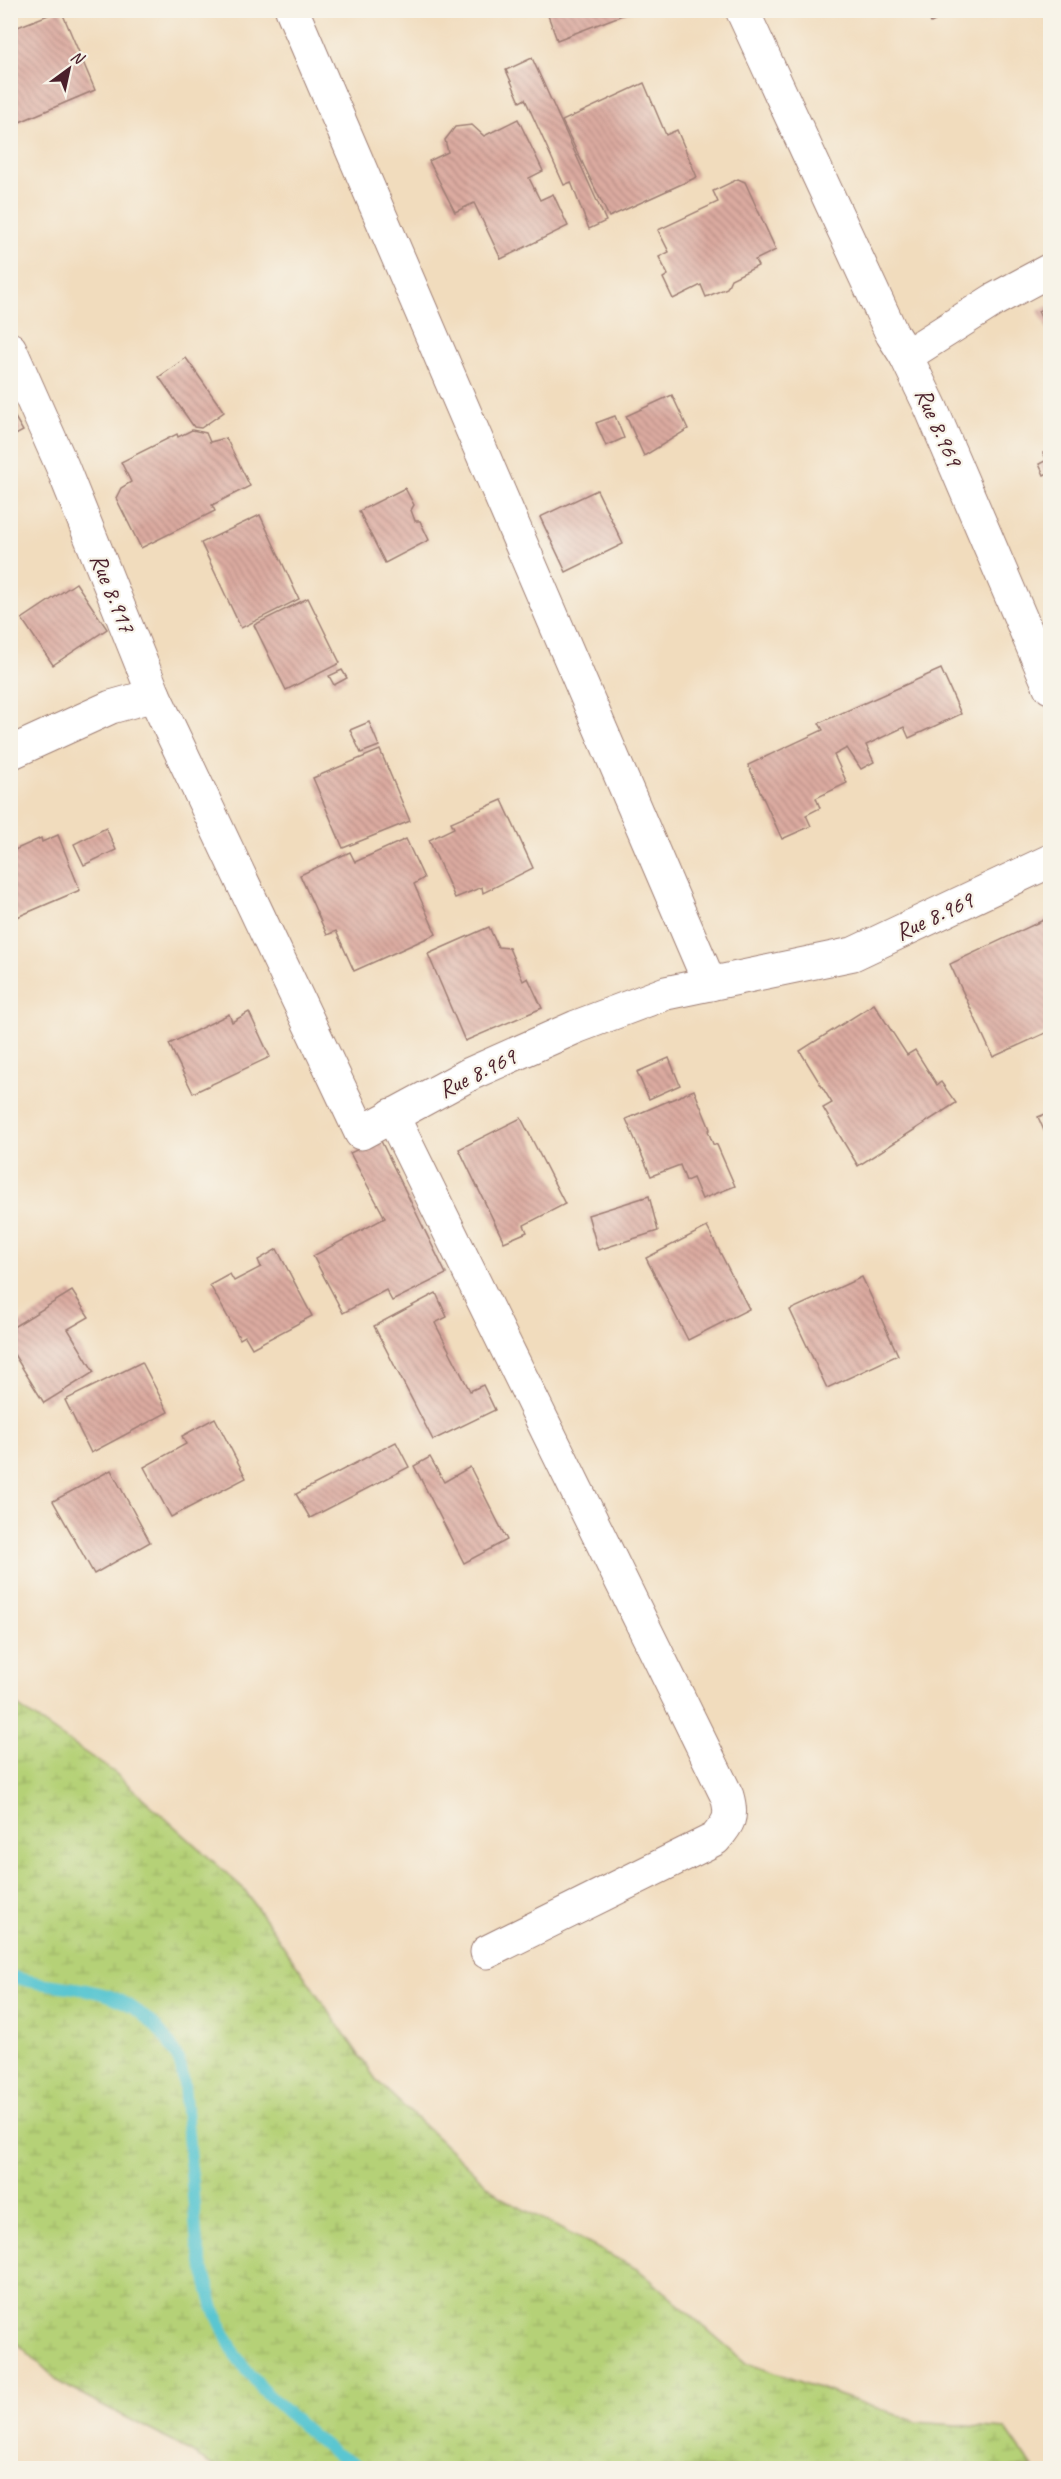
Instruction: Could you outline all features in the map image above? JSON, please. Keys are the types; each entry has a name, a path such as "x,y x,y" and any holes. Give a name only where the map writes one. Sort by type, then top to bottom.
{"street":[{"path":"292,10 710,984"},
{"name":"Rue 8.969","path":"742,10 892,334 906,356 963,480 1050,687"},
{"path":"906,356 994,300 1050,270"},
{"name":"Rue 8.917","path":"10,349 62,466 154,694"},
{"path":"10,753 111,707 154,694"},
{"name":"Rue 8.969","path":"154,694 361,1133 470,1074 576,1027 666,993 853,954 1050,861"},
{"path":"392,1115 727,1796 731,1812 726,1826 715,1839 487,1952"}],"green space":[{"path":"10,1701 115,1773 244,1889 377,2081 500,2197 639,2270 746,2363 917,2422 1006,2429 1033,2468 216,2468 179,2445 60,2383 11,2337"}],"building":[{"path":"61,10 95,90 15,124 10,114 10,30"},
{"path":"546,10 633,10 633,11 557,40"},
{"path":"925,10 956,10 931,23"},
{"path":"532,58 606,221 589,229 571,182 564,185 525,99 520,102 506,70"},
{"path":"644,83 666,135 677,130 697,177 609,217 562,121"},
{"path":"518,119 543,171 529,178 540,200 553,194 568,226 501,259 474,203 455,212 429,161 448,152 445,140 455,127 472,125 484,136"},
{"path":"738,179 745,182 776,250 755,260 758,266 731,279 727,288 706,297 701,285 673,299 663,278 668,275 659,257 669,252 658,230 718,202 713,191"},
{"path":"1050,305 1050,335 1038,311"},
{"path":"186,358 224,412 201,428 194,427 159,377"},
{"path":"672,395 688,429 644,456 626,416"},
{"path":"10,409 23,431 10,438"},
{"path":"615,416 624,438 606,446 596,423"},
{"path":"192,430 206,433 210,442 226,438 250,486 212,505 215,511 141,548 116,498 121,488 131,482 121,462 177,434 178,437"},
{"path":"1050,449 1050,472 1044,475 1039,464 1047,460 1043,453"},
{"path":"405,488 414,505 411,510 415,521 420,521 429,540 385,563 359,511"},
{"path":"597,490 623,544 566,572 540,517"},
{"path":"260,515 299,599 241,628 201,543"},
{"path":"76,583 107,629 53,665 22,619"},
{"path":"308,598 340,663 286,690 254,625"},
{"path":"941,669 961,714 909,738 904,727 866,745 874,762 861,769 847,748 834,755 847,783 816,798 820,808 806,815 811,826 782,839 748,765 823,730 819,723"},
{"path":"342,670 347,678 334,685 329,676"},
{"path":"369,722 379,746 361,753 350,730"},
{"path":"380,750 410,821 343,848 313,778"},
{"path":"502,800 533,868 483,893 482,887 455,898 429,840 454,828 451,822"},
{"path":"106,828 116,850 84,865 74,844"},
{"path":"58,835 80,890 10,920 10,852 41,838 42,842"},
{"path":"406,839 424,878 414,884 436,934 354,971 336,931 327,935 300,875 350,852 355,862"},
{"path":"1050,917 1050,1031 993,1057 950,964"},
{"path":"489,927 498,947 509,948 523,981 528,978 542,1008 465,1041 428,954"},
{"path":"874,1004 907,1055 915,1050 937,1085 941,1082 956,1103 858,1166 823,1108 832,1103 800,1051"},
{"path":"249,1012 270,1057 193,1093 169,1044 229,1014 232,1022"},
{"path":"669,1058 680,1085 649,1099 637,1072"},
{"path":"694,1090 710,1129 708,1131 713,1144 717,1145 735,1186 702,1199 693,1178 686,1181 680,1165 651,1176 626,1119"},
{"path":"1050,1112 1050,1144 1038,1117"},
{"path":"521,1118 565,1204 524,1225 527,1232 504,1242 459,1149"},
{"path":"380,1139 446,1274 392,1301 386,1290 343,1313 313,1256 385,1218 350,1153"},
{"path":"649,1196 658,1231 598,1250 588,1215"},
{"path":"707,1227 749,1309 688,1340 646,1258"},
{"path":"277,1249 312,1316 252,1348 245,1336 240,1339 210,1285 230,1274 234,1281 261,1267 258,1260"},
{"path":"862,1277 898,1355 827,1388 790,1310"},
{"path":"72,1291 89,1317 68,1329 94,1372 44,1403 10,1348 10,1329"},
{"path":"436,1293 447,1317 435,1323 470,1391 483,1385 495,1410 433,1440 374,1326"},
{"path":"142,1362 168,1412 91,1453 65,1400"},
{"path":"215,1418 246,1478 171,1517 144,1467 186,1444 182,1436"},
{"path":"396,1442 409,1467 310,1518 296,1494"},
{"path":"430,1457 444,1482 470,1467 507,1540 464,1563 414,1466"},
{"path":"111,1470 150,1542 94,1574 53,1501"}],"waterway":[{"path":"10,1976 110,1996 142,2014 168,2042 179,2062 183,2076 197,2244 214,2309 235,2355 261,2388 334,2453 362,2468"}]}
